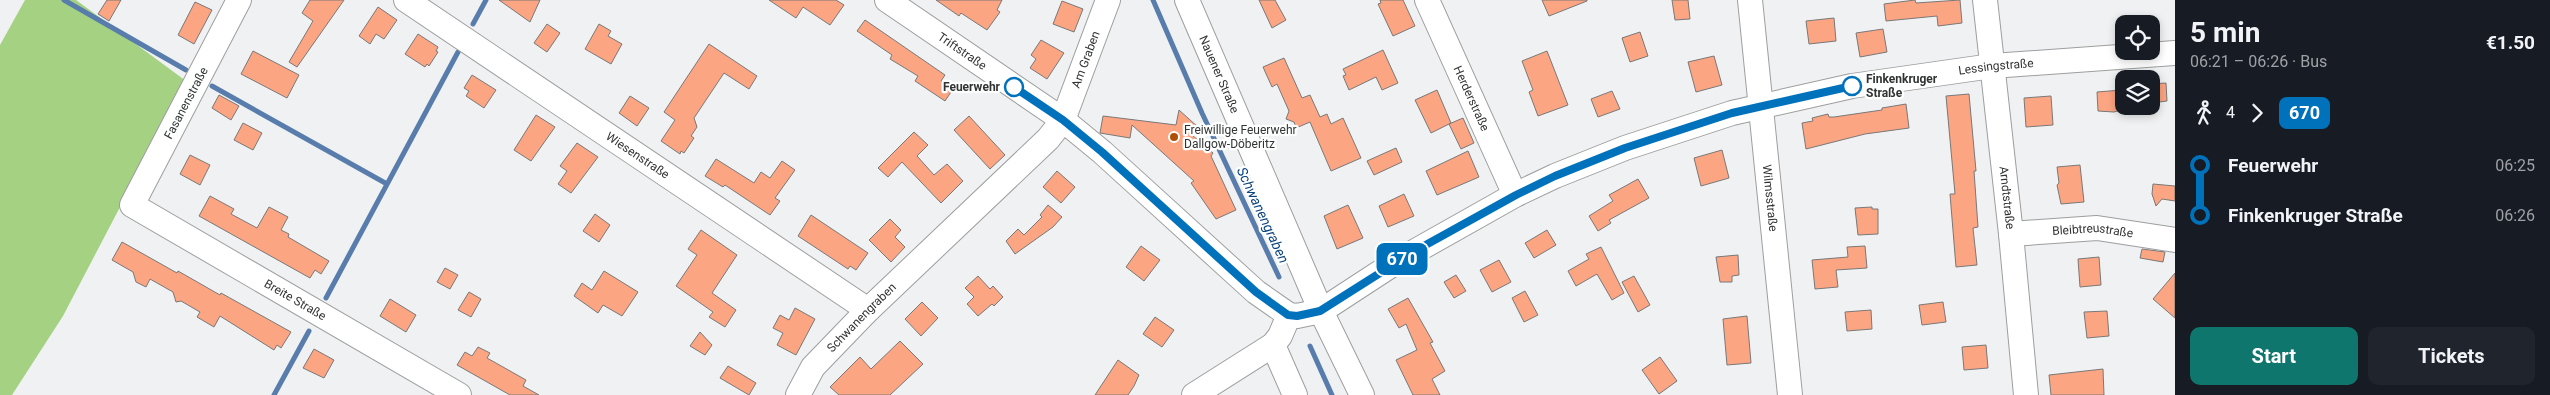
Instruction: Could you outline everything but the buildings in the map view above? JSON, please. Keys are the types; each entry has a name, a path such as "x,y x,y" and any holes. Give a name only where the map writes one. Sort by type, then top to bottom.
{"street":[{"name":"Fasanenstraße","path":"132,205 239,0"},
{"name":"Wiesenstraße","path":"406,0 868,310"},
{"name":"Triftstraße","path":"887,0 1063,120 1102,152 1256,292 1288,315"},
{"name":"Am Graben","path":"1063,120 1108,0"},
{"name":"Nauener Straße","path":"1187,0 1320,311 1362,395"},
{"name":"Herderstraße","path":"1427,0 1516,195"},
{"name":"Wilmsstraße","path":"1750,0 1790,395"},
{"name":"Arndtstraße","path":"1985,0 2011,234 2026,395"},
{"name":"Lessingstraße","path":"1760,105 1852,86 1992,66 2175,53"},
{"path":"1194,395 1273,345 1280,336 1288,315 1306,315 1320,311 1396,262 1516,195 1625,148 1760,105"},
{"name":"Schwanengraben","path":"798,395 813,367 868,310 1048,139 1063,120"},
{"name":"Breite Straße","path":"132,205 459,395"},
{"name":"Bleibtreustraße","path":"2011,234 2097,228 2175,240"},
{"path":"1273,345 1295,395"}],"green space":[{"path":"25,0 76,0 186,81 63,316 12,395 0,395 0,45"}],"waterway":[{"path":"64,0 186,70"},
{"path":"473,24 486,0"},
{"name":"Schwanengraben","path":"1153,0 1202,113 1279,277"},
{"path":"326,298 458,52"},
{"path":"212,86 387,184"},
{"path":"274,395 309,331"},
{"path":"1310,346 1332,395"}],"bus line":[{"name":"670","path":"1014,87 1063,120 1102,152 1256,292 1288,315 1297,316 1320,311 1413,252 1516,195 1555,176 1625,148 1732,113 1760,105 1852,86"}],"place":[{"name":"Finkenkruger Straße","path":"1852,86"},
{"name":"Feuerwehr","path":"1014,87"},
{"name":"Freiwillige Feuerwehr Dallgow-Döberitz","path":"1174,137"}]}
